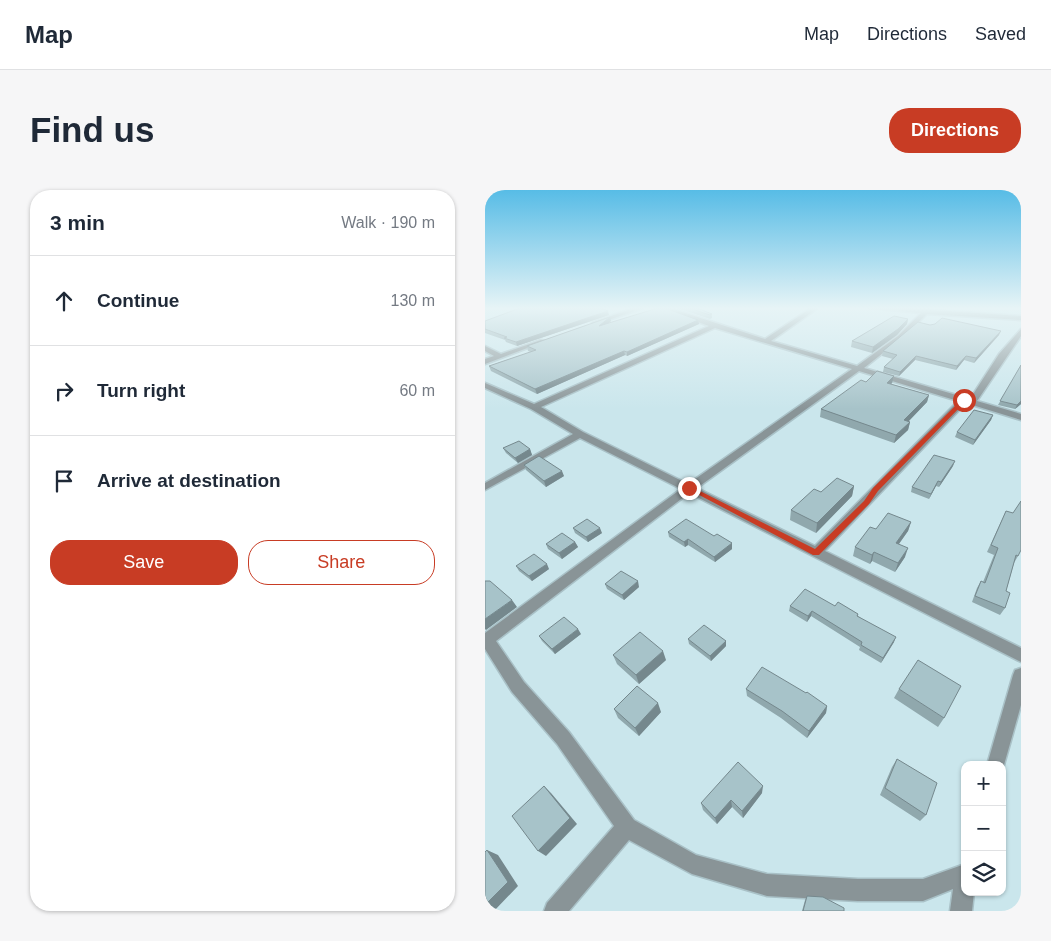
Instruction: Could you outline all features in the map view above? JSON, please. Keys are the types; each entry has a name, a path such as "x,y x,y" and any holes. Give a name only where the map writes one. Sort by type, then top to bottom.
{"street":[{"path":"485,362 541,342"},
{"path":"534,407 680,342"},
{"path":"768,342 1021,417"},
{"path":"893,342 689,488 486,640 518,687 563,738 627,827 692,864 767,885 858,890 923,890 961,876"},
{"path":"816,553 866,502 875,490 968,401 1013,342"},
{"path":"485,348 499,356"},
{"path":"485,385 534,407 580,434 1021,655"},
{"path":"485,487 580,434"},
{"path":"997,761 1021,675"},
{"path":"555,911 627,827"},
{"path":"961,911 963,896"}],"building":[{"path":"539,342 650,342 535,389 489,366 536,350 527,346"},
{"path":"854,342 880,342 873,347"},
{"path":"894,342 991,342 976,358 966,356 957,366 916,356 900,372 884,367 897,355 883,351"},
{"path":"1021,365 1021,401 1017,405 1000,401"},
{"path":"877,371 894,376 887,383 929,395 904,420 910,422 896,435 821,409 861,380 866,382"},
{"path":"974,410 993,415 975,440 957,432"},
{"path":"519,441 530,449 515,458 503,448"},
{"path":"934,455 955,461 941,482 938,481 931,494 912,487"},
{"path":"539,456 562,471 544,481 524,465"},
{"path":"837,478 854,486 817,523 791,510 814,489 821,492"},
{"path":"1021,501 1021,550 1018,556 1016,555 1006,591 1010,593 1005,608 975,596 981,581 985,583 998,548 991,545 1006,511 1013,513"},
{"path":"888,513 911,522 896,543 908,548 898,563 874,552 872,555 855,547 870,527 876,529"},
{"path":"587,519 600,528 586,537 573,528"},
{"path":"686,519 714,536 717,534 732,543 714,557 688,539 684,542 668,532"},
{"path":"562,533 575,542 559,553 546,544"},
{"path":"534,554 547,564 529,576 516,566"},
{"path":"621,571 638,581 622,595 605,584"},
{"path":"485,581 490,581 512,600 485,619"},
{"path":"805,589 835,606 838,602 858,614 857,616 896,637 883,658 861,645 862,642 812,611 808,616 790,606"},
{"path":"564,617 578,629 552,649 539,636"},
{"path":"704,625 726,641 710,656 688,639"},
{"path":"640,632 663,651 636,675 613,655"},
{"path":"918,660 961,686 944,718 899,689"},
{"path":"762,667 807,692 827,706 809,731 782,711 746,689"},
{"path":"637,686 658,703 635,728 614,709"},
{"path":"897,759 937,783 926,815 885,788"},
{"path":"738,762 763,786 742,811 731,800 715,818 701,803"},
{"path":"544,786 570,818 538,851 512,816"},
{"path":"487,850 508,882 485,905 485,852"},
{"path":"807,896 823,897 844,908 844,911 803,911"}],"route":[{"path":"689,488 816,553 964,400"}]}
